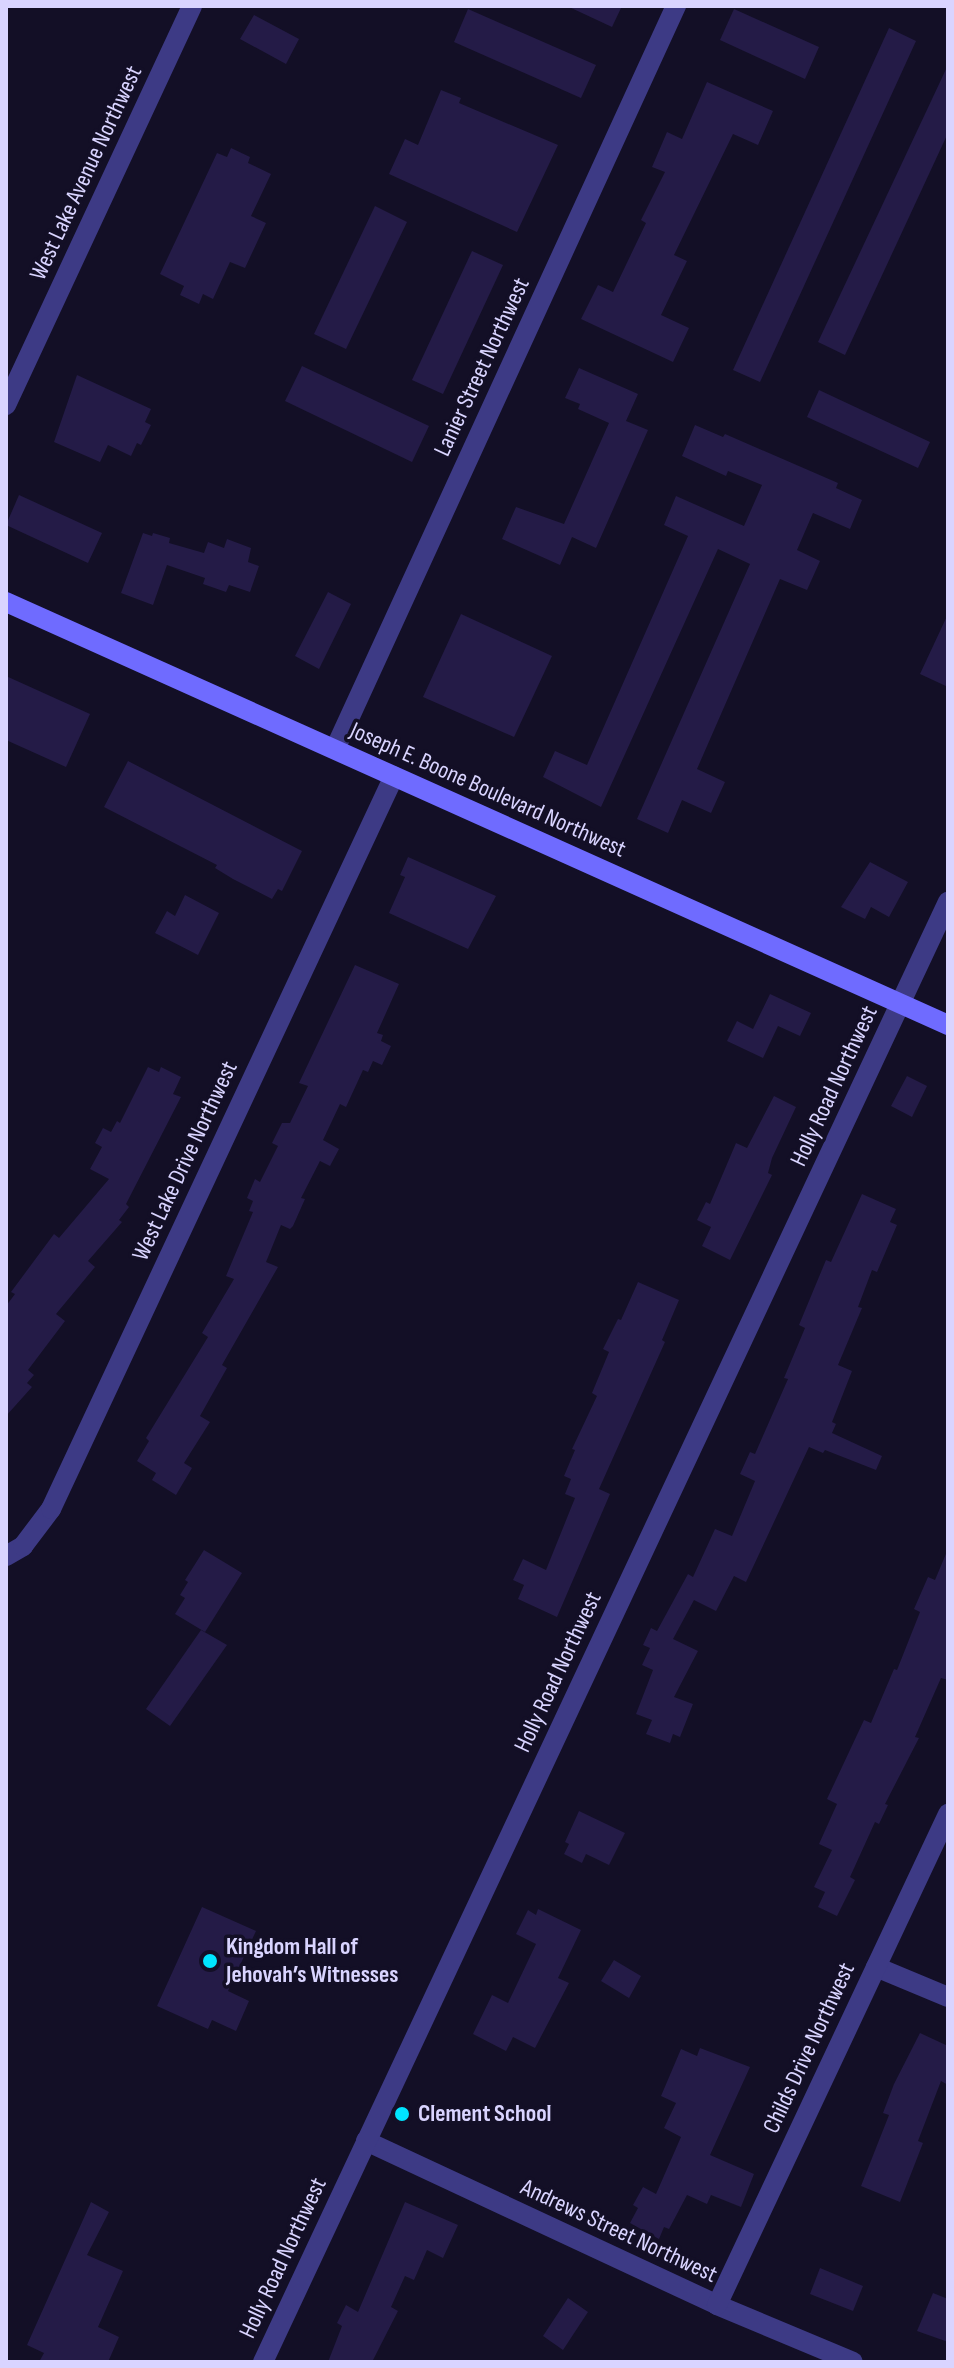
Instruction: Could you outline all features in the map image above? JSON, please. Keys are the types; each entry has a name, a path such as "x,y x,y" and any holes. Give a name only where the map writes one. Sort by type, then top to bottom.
{"main road":[{"name":"Joseph E. Boone Boulevard Northwest","path":"6,602 948,1025"}],"street":[{"name":"West Lake Avenue Northwest","path":"6,405 192,6"},
{"name":"Lanier Street Northwest","path":"335,749 676,6"},
{"name":"West Lake Drive Northwest","path":"6,1556 23,1546 51,1509 394,776"},
{"name":"Holly Road Northwest","path":"263,2362 948,902"},
{"name":"Childs Drive Northwest","path":"717,2305 948,1814"},
{"path":"876,1967 948,1997"},
{"name":"Andrews Street Northwest","path":"366,2141 717,2305 853,2362"}],"building":[{"path":"567,6 622,6 612,27"},
{"path":"468,9 596,65 581,98 454,42"},
{"path":"734,9 819,47 805,79 720,40"},
{"path":"254,15 299,39 286,64 240,39"},
{"path":"889,28 916,41 760,382 733,370"},
{"path":"948,65 948,133 845,355 818,342"},
{"path":"707,82 773,111 758,145 733,134 674,255 687,261 661,315 689,328 673,362 581,319 598,285 613,292 646,223 641,220 665,172 652,167 667,132 682,139"},
{"path":"441,90 461,98 459,103 558,145 517,232 389,174 405,139 418,145"},
{"path":"231,148 250,157 248,163 271,174 251,216 266,223 245,268 230,262 213,299 203,294 199,304 180,295 184,286 160,274 217,153 227,157"},
{"path":"375,206 407,222 346,349 314,334"},
{"path":"472,251 503,265 443,394 412,380"},
{"path":"302,366 429,426 412,462 285,401"},
{"path":"579,368 638,394 626,421 648,430 596,548 572,537 560,565 502,539 516,507 564,524 609,423 578,409 580,404 565,398"},
{"path":"77,375 151,409 145,422 151,425 141,445 137,443 131,456 108,445 100,462 54,442"},
{"path":"819,390 930,442 918,468 807,417"},
{"path":"695,425 723,437 725,434 838,483 836,488 862,500 850,529 813,513 797,550 820,561 807,590 780,579 697,769 725,782 711,813 682,800 668,833 637,819 750,564 718,549 601,807 543,777 555,751 587,765 688,536 664,525 676,496 744,526 762,485 728,471 726,476 682,456"},
{"path":"19,495 102,533 88,563 6,525"},
{"path":"143,533 170,538 169,543 204,553 208,542 224,548 227,539 251,548 248,562 259,566 250,592 229,585 226,592 203,584 205,578 167,565 153,605 121,593"},
{"path":"328,592 351,604 319,669 295,656"},
{"path":"461,614 552,656 514,737 423,697"},
{"path":"948,614 948,687 920,674"},
{"path":"6,676 90,714 66,767 6,740"},
{"path":"128,761 302,851 282,891 278,889 272,899 215,868 217,865 104,807"},
{"path":"408,857 496,896 468,949 389,913 405,877 400,875"},
{"path":"870,862 908,882 889,917 871,907 865,919 841,907"},
{"path":"185,895 219,913 198,955 155,933 167,911 175,916"},
{"path":"355,965 399,984 377,1033 383,1035 381,1041 391,1046 382,1065 373,1061 368,1072 363,1070 346,1107 340,1104 323,1140 339,1149 330,1166 320,1161 301,1198 305,1199 293,1226 290,1229 281,1225 266,1262 278,1267 222,1365 227,1368 200,1416 210,1422 184,1463 192,1468 176,1495 152,1480 156,1473 137,1461 149,1441 146,1438 208,1337 202,1333 234,1279 226,1276 253,1212 249,1211 253,1201 247,1198 255,1179 260,1182 278,1146 272,1143 282,1123 290,1123 308,1086 299,1083"},
{"path":"770,994 811,1013 800,1036 778,1026 763,1058 727,1041 737,1021 753,1029"},
{"path":"148,1067 159,1072 161,1067 181,1077 173,1094 181,1097 126,1204 129,1207 119,1220 122,1222 88,1261 95,1267 56,1314 65,1321 28,1370 34,1375 27,1383 32,1387 6,1416 6,1306 15,1294 11,1292 54,1234 59,1238 109,1179 90,1169 102,1147 95,1143 103,1128 111,1132 117,1121 120,1123"},
{"path":"907,1076 927,1086 912,1117 891,1106"},
{"path":"774,1096 796,1107 772,1158 768,1173 772,1175 730,1260 702,1246 711,1227 697,1220 706,1202 710,1204 736,1143 747,1148"},
{"path":"862,1194 896,1209 890,1222 897,1225 877,1272 872,1270 858,1307 862,1308 838,1365 852,1371 832,1422 836,1424 832,1433 882,1456 876,1470 809,1447 746,1582 734,1576 716,1611 694,1600 673,1639 698,1651 674,1697 693,1704 680,1737 673,1734 670,1743 646,1734 652,1720 636,1714 653,1670 642,1665 650,1648 643,1645 651,1628 657,1631 688,1574 693,1577 715,1529 732,1536 755,1481 740,1474 750,1452 755,1454 788,1379 784,1378 805,1328 799,1325 826,1260 831,1262"},
{"path":"638,1282 679,1300 662,1340 665,1342 599,1489 610,1494 557,1617 518,1599 524,1585 513,1580 523,1559 546,1570 575,1498 565,1494 571,1479 564,1476 575,1450 572,1449 597,1396 592,1393 609,1352 603,1349 618,1319 621,1320"},
{"path":"948,1549 948,1680 941,1678 915,1737 919,1738 885,1804 888,1805 879,1824 875,1822 850,1877 855,1880 837,1916 818,1907 825,1892 814,1887 832,1850 819,1844 837,1804 827,1799 864,1720 871,1723 894,1669 897,1670 920,1612 914,1609 928,1577 935,1580"},
{"path":"204,1550 242,1573 205,1632 175,1614 185,1598 180,1595 188,1582 185,1580"},
{"path":"201,1630 227,1645 170,1726 146,1709"},
{"path":"579,1811 625,1833 609,1865 586,1854 582,1863 564,1854 569,1844 565,1842"},
{"name":"Kingdom Hall of Jehovah’s Witnesses","path":"202,1907 256,1931 228,1991 249,2001 236,2031 212,2020 208,2029 157,2006"},
{"path":"538,1909 581,1930 558,1978 569,1983 535,2048 513,2037 506,2051 473,2034 492,1995 508,2003 536,1944 516,1934 528,1910 536,1915"},
{"path":"614,1960 641,1976 629,1998 601,1981"},
{"path":"920,2033 948,2046 948,2085 941,2081 918,2141 923,2143 900,2202 861,2186 889,2115 883,2113 894,2084"},
{"path":"700,2048 750,2067 710,2155 754,2174 741,2207 711,2195 707,2204 687,2195 669,2229 664,2227 659,2239 630,2223 638,2208 633,2205 643,2187 656,2194 681,2137 664,2128 676,2103 661,2096 681,2049 697,2056"},
{"path":"91,2202 109,2212 87,2255 123,2271 98,2327 119,2337 108,2362 39,2362 44,2353 27,2345"},
{"path":"405,2202 458,2225 443,2258 427,2250 414,2280 405,2276 391,2307 398,2311 372,2362 328,2362 342,2326 337,2323 346,2305 358,2312"},
{"path":"820,2268 863,2286 853,2311 810,2294"},
{"path":"933,2293 948,2299 948,2342 917,2331"},
{"path":"568,2298 588,2312 563,2350 543,2336"}],"place":[{"name":"Kingdom Hall of Jehovah’s Witnesses","path":"210,1961"},
{"name":"Clement School","path":"402,2114"}]}
